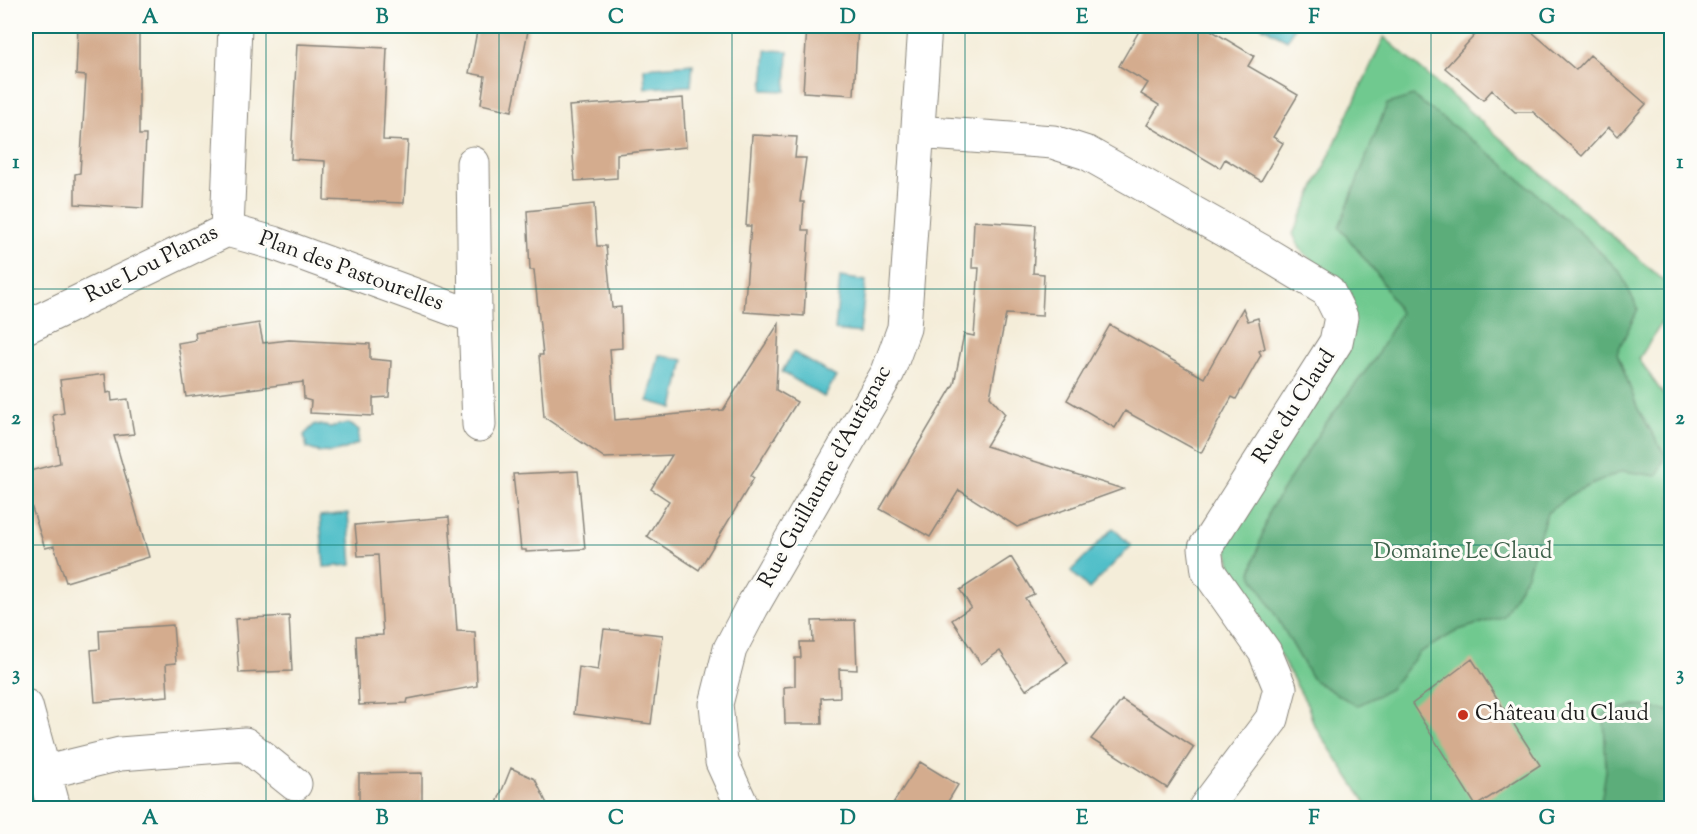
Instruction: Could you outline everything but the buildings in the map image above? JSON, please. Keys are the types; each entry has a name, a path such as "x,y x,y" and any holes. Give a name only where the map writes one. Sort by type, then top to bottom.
{"street":[{"name":"Rue Lou Planas","path":"26,327 226,230 235,26"},
{"name":"Rue Guillaume d'Autignac","path":"743,808 722,762 716,704 730,649 888,372 904,328 925,26"},
{"name":"Rue du Claud","path":"917,132 1053,142 1087,153 1328,291 1341,317 1336,342 1205,548 1208,571 1265,652 1280,688 1272,718 1205,808"},
{"name":"Plan des Pastourelles","path":"473,163 479,425"},
{"name":"Plan des Pastourelles","path":"226,230 273,243 475,317"},
{"path":"26,706 35,774 54,808"},
{"path":"35,774 120,754 245,744 295,784"}],"green space":[{"name":"Domaine Le Claud","path":"1384,37 1671,287 1671,308 1639,359 1671,406 1671,808 1369,808 1313,723 1308,706 1231,566 1225,539 1349,344 1338,285 1301,250 1293,234"},
{"path":"1413,96 1496,158 1586,238 1620,272 1638,309 1617,353 1638,409 1666,456 1657,476 1623,471 1575,492 1547,513 1527,574 1504,616 1459,630 1420,652 1390,689 1357,706 1313,680 1251,573 1269,511 1323,427 1374,360 1400,313 1380,278 1339,227 1387,104"},
{"path":"1635,705 1671,711 1671,808 1600,808 1606,771 1604,714"}],"water":[{"path":"1261,26 1289,26 1294,28 1287,40"},
{"path":"766,50 788,51 786,91 763,90"},
{"path":"693,64 691,86 645,88 644,68"},
{"path":"840,277 866,281 860,333 835,330"},
{"path":"793,352 836,377 824,397 782,372"},
{"path":"659,355 684,360 673,408 648,401"},
{"path":"348,423 359,430 358,443 333,452 320,452 307,448 304,435 315,424 330,427"},
{"path":"348,513 352,565 324,567 320,516"},
{"path":"1113,528 1131,546 1089,589 1071,571"}],"place":[{"name":"Château du Claud","path":"1463,715"}]}
